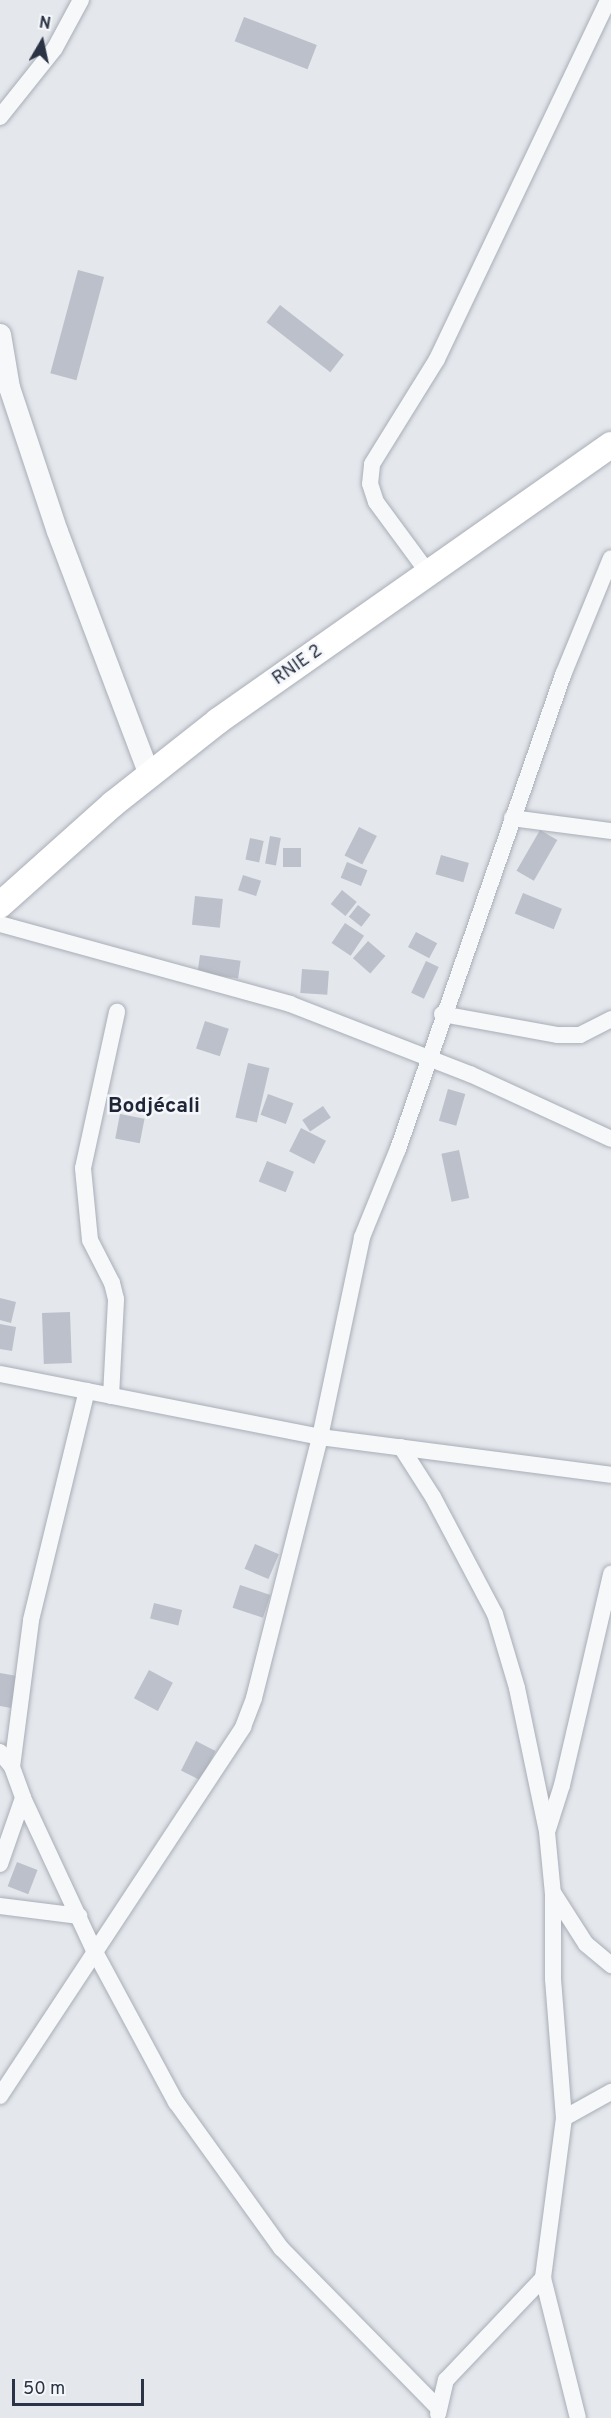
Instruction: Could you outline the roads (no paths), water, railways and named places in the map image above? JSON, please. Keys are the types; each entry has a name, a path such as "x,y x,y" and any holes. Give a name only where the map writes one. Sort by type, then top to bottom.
{"main road":[{"name":"RNIE 2","path":"0,905 149,774 611,445"}],"street":[{"path":"0,117 55,48 81,0"},
{"path":"429,574 376,502 370,484 372,464 437,358 608,0"},
{"path":"0,334 9,387 57,531 149,774"},
{"path":"0,2096 243,1727 254,1698 320,1437 362,1237 398,1149 427,1056 563,675 611,558"},
{"path":"512,818 611,831"},
{"path":"0,924 291,1004 427,1056 611,1139"},
{"path":"111,1396 116,1299 109,1276 90,1240 83,1168 117,1012"},
{"path":"442,1014 558,1035 580,1035 611,1019"},
{"path":"0,1374 320,1437 611,1475"},
{"path":"12,1767 31,1620 87,1391"},
{"path":"401,1446 433,1497 495,1614 518,1688 547,1832 554,1894 553,1978 564,2118 543,2278 578,2418"},
{"path":"547,1832 562,1785 611,1574"},
{"path":"0,1752 12,1767 23,1798 94,1950 176,2102 281,2248 438,2412"},
{"path":"0,1864 23,1798"},
{"path":"554,1894 586,1944 611,1965"},
{"path":"0,1906 79,1916"},
{"path":"564,2118 611,2091"},
{"path":"438,2412 446,2380 460,2362 543,2278"}],"district":[{"name":"Bodjécali","path":"154,1107"}]}
